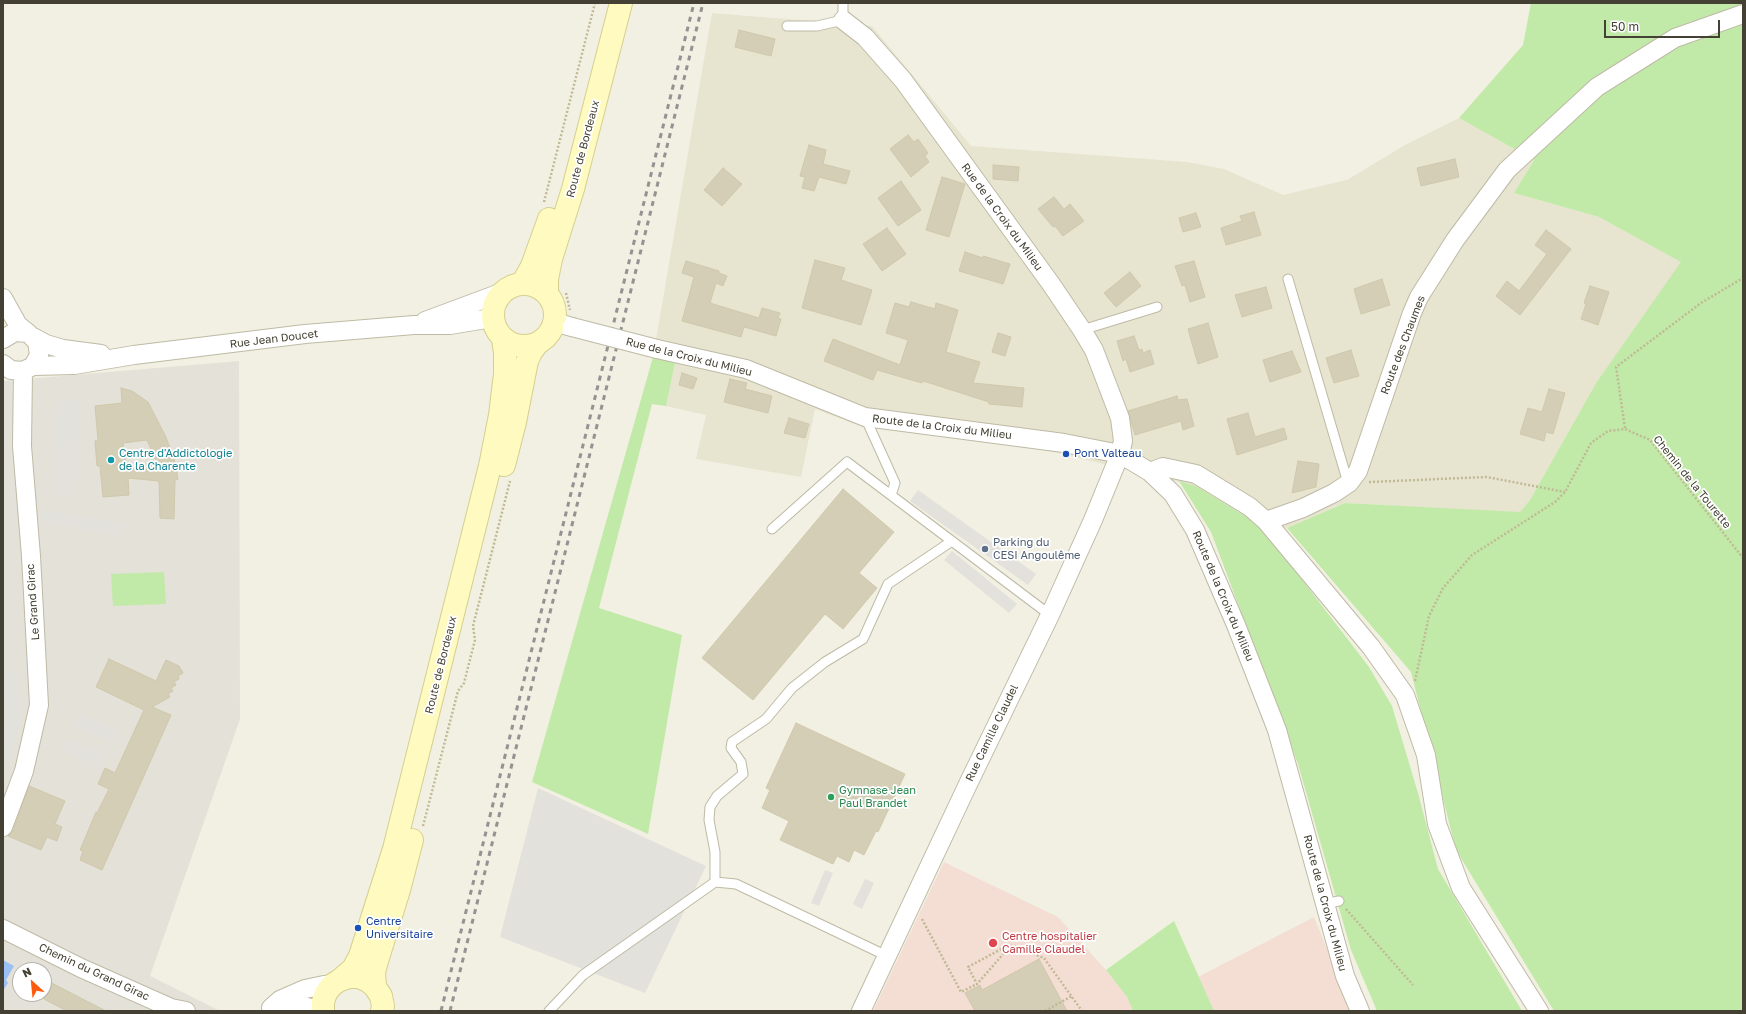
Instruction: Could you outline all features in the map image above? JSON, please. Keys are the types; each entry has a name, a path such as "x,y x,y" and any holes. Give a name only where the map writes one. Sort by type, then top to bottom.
{"main road":[{"name":"Route de Bordeaux","path":"512,288 532,266 547,227 606,3"},
{"name":"Route de Bordeaux","path":"547,294 547,280 551,259 573,189 621,3"},
{"path":"531,285 540,288 547,294 563,324 551,331 538,344 519,346 510,344 498,330 494,305 512,288 531,285"},
{"name":"Route de Bordeaux","path":"321,1011 324,998 336,983 353,968 360,956 396,842 490,466 500,415 505,374 505,353 498,330"},
{"name":"Route de Bordeaux","path":"375,987 374,972 376,961 399,890 416,823 516,422 527,361 531,352 538,344"},
{"path":"336,983 349,977 359,977 368,981 375,987 381,996 383,1006 382,1011"}],"street":[{"name":"Rue de la Croix du Milieu","path":"843,12 903,80 1082,330 1094,350 1120,418 1123,441 1120,454"},
{"name":"Route des Chaumes","path":"1266,521 1303,508 1334,493 1348,483 1358,471 1412,313 1419,297 1455,240 1507,170 1597,87 1675,38 1743,14"},
{"name":"Rue Jean Doucet","path":"414,325 512,288"},
{"path":"3,298 18,325 30,335"},
{"name":"Rue Jean Doucet","path":"14,368 74,365 134,355 305,334 414,325 450,325 486,319 498,330"},
{"name":"Rue de la Croix du Milieu","path":"563,324 657,349 746,369 865,417"},
{"path":"3,337 15,332 30,335"},
{"name":"Rue Jean Doucet","path":"30,335 46,344 63,349 85,353 134,355"},
{"name":"Le Grand Girac","path":"3,827 24,771 39,705 31,556 14,368 39,355 37,342 30,335"},
{"name":"Route de la Croix du Milieu","path":"865,417 1064,443 1120,454 1150,472 1172,494 1195,530 1236,625 1277,730 1332,902 1345,976 1360,1011"},
{"name":"Rue Camille Claudel","path":"861,1011 912,901 1050,615 1093,520 1120,454"},
{"path":"1150,472 1163,467 1196,474 1250,507 1266,521 1371,647 1405,695 1426,755 1437,824 1460,888 1539,1011"},
{"name":"Chemin du Grand Girac","path":"3,929 81,968 171,1008 186,1011"},
{"path":"267,1010 280,1000 305,989 336,983"},
{"path":"267,1010 304,1006 321,1011"}],"lane":[{"path":"787,26 817,26 843,12"},
{"path":"1288,279 1348,483"},
{"path":"1082,330 1157,307"},
{"path":"865,417 895,483 891,495"},
{"path":"772,529 848,462 1050,615"},
{"path":"715,882 716,852 709,820 710,807 717,796 744,774 741,762 731,748 732,742 766,720 792,688 825,662 863,639 888,584 952,541"},
{"path":"549,1011 583,975 715,882 736,884 887,956"}],"path":[{"path":"543,204 595,3"},
{"path":"1405,695 1416,679 1429,616 1443,588 1472,555 1554,502 1566,492 1591,443 1608,431 1625,429 1616,367 1701,303 1743,278"},
{"name":"Chemin de la Tourette","path":"1625,429 1650,440 1743,558"},
{"path":"1348,483 1487,477 1566,492"},
{"path":"912,901 961,992 977,984 1005,952 1007,946"},
{"path":"1332,902 1413,985"},
{"path":"977,984 968,967 1007,946 1015,946 1044,958 1082,1011"},
{"path":"1045,1011 1072,996"}],"shaded area":[{"path":"712,13 872,26 971,146 1187,162 1224,169 1283,195 1347,180 1405,145 1459,118 1534,160 1514,193 1599,217 1682,262 1596,383 1530,500 1520,513 1345,503 1287,528 1260,525 1196,486 1041,449 860,426 815,409 801,477 696,459 706,415 666,406 675,363 653,357"},
{"path":"239,361 240,719 150,976 220,1011 3,1011 3,381"},
{"path":"80,400 76,496 52,494 57,401"},
{"path":"918,490 1036,574 1028,585 910,501"},
{"path":"43,510 125,524 123,536 41,521"},
{"path":"952,551 1017,604 1009,613 944,560"},
{"path":"17,671 22,718 3,777 3,734 6,724 3,676"},
{"path":"81,714 117,730 112,743 75,727"},
{"path":"70,738 107,754 101,767 64,751"},
{"path":"538,788 706,866 645,993 500,937"},
{"name":"Centre hospitalier Camille Claudel","path":"944,862 1058,917 1106,970 1127,997 1133,1011 873,1011"},
{"path":"825,870 833,873 819,906 811,903"},
{"path":"865,879 874,883 862,909 853,904"},
{"path":"1314,917 1352,1011 1214,1011 1198,977"}],"green space":[{"path":"1531,3 1743,3 1743,1011 1554,1011 1456,850 1411,672 1287,528 1345,503 1520,512 1530,500 1596,383 1681,262 1599,217 1514,193 1534,160 1459,118 1523,45"},
{"path":"653,357 675,363 666,406 652,404 599,608 682,635 648,834 532,782"},
{"path":"1179,481 1196,486 1260,525 1369,667 1392,706 1418,793 1438,869 1522,1011 1377,1011 1351,950 1298,764 1211,532"},
{"path":"164,572 166,604 113,606 111,574"},
{"path":"1174,921 1214,1011 1133,1011 1127,997 1106,970"}],"water":[{"path":"3,960 12,965 12,970 6,980 8,983 4,989"}],"building":[{"path":"739,30 775,39 771,56 735,47"},
{"path":"908,135 914,142 918,139 928,153 925,156 929,162 911,177 890,149"},
{"path":"809,145 826,150 823,164 850,171 846,184 819,177 814,191 802,188 805,177 800,176"},
{"path":"1455,159 1459,177 1421,186 1417,168"},
{"path":"993,165 1019,167 1018,181 993,179"},
{"path":"723,168 742,184 722,206 704,190"},
{"path":"942,177 965,184 949,237 926,230"},
{"path":"901,181 921,210 898,226 878,198"},
{"path":"1054,197 1064,209 1070,204 1084,221 1063,236 1055,226 1053,227 1038,209"},
{"path":"1254,212 1261,235 1226,245 1221,228 1242,221 1240,216"},
{"path":"1196,213 1201,227 1183,232 1179,218"},
{"path":"887,228 906,254 882,271 863,244"},
{"path":"1546,230 1571,249 1520,315 1496,296 1507,281 1519,291 1547,254 1535,245"},
{"path":"965,252 1010,264 1003,284 959,271"},
{"path":"815,260 845,268 841,280 872,290 861,325 802,308"},
{"path":"686,261 719,271 719,273 727,276 723,286 716,283 710,303 759,318 762,308 780,313 778,318 781,319 776,336 744,327 741,337 682,321 694,277 682,273"},
{"path":"1194,261 1205,297 1190,302 1185,285 1182,286 1175,266"},
{"path":"1130,272 1141,286 1116,307 1104,293"},
{"path":"1382,279 1390,305 1361,314 1354,289"},
{"path":"1590,286 1609,292 1598,325 1581,319 1586,304 1584,303"},
{"path":"1266,287 1272,308 1242,317 1235,295"},
{"path":"911,302 935,309 936,303 958,310 946,352 980,362 973,383 1024,388 1022,407 989,404 989,402 923,381 922,383 877,370 873,380 824,361 833,339 900,365 908,340 886,333 895,303 909,307"},
{"path":"1208,323 1218,357 1198,364 1188,329"},
{"path":"998,333 1011,337 1005,356 992,352"},
{"path":"1134,336 1139,350 1142,349 1143,353 1150,350 1154,364 1130,372 1126,359 1123,361 1117,341"},
{"path":"1351,350 1359,376 1334,383 1326,358"},
{"path":"1292,351 1301,372 1270,382 1263,360"},
{"path":"682,373 697,378 693,389 679,385"},
{"path":"730,379 747,383 745,389 772,396 768,413 724,402"},
{"name":"Centre d'Addictologie de la Charente","path":"121,388 132,391 148,402 166,437 175,462 178,479 175,480 174,519 160,518 159,481 128,478 129,495 103,497 100,466 97,466 95,441 98,440 95,406 122,403","holes":["147,440 156,461 127,471 123,443"]},
{"path":"1549,389 1565,393 1553,434 1546,432 1544,441 1520,434 1528,408 1542,412"},
{"path":"1177,396 1178,400 1187,399 1194,426 1183,430 1181,421 1135,435 1128,411"},
{"path":"1248,413 1255,437 1284,428 1287,439 1237,455 1227,419"},
{"path":"789,418 809,424 805,438 784,433"},
{"path":"1298,461 1319,464 1316,487 1292,493"},
{"path":"843,489 894,532 859,573 877,588 843,629 825,614 753,700 702,658"},
{"path":"109,659 156,681 166,660 179,666 183,673 178,676 179,679 174,682 176,685 171,688 173,691 168,694 170,697 152,707 171,715 102,870 80,860 83,851 80,850 96,812 97,813 109,789 98,784 105,768 115,773 144,710 96,687"},
{"name":"Gymnase Jean Paul Brandet","path":"796,723 905,774 878,832 876,831 864,855 854,850 849,862 837,856 833,864 780,840 789,821 762,808 770,790 766,788"},
{"path":"29,786 65,801 55,824 62,827 57,841 47,837 41,850 8,836 13,831"},
{"path":"1039,959 1067,1011 975,1011 965,993 980,985 982,990"},
{"path":"52,983 106,1011 67,1011 50,1002 52,1002"}],"railway":[{"path":"441,1011 694,3"},
{"path":"450,1011 703,3"}],"place":[{"name":"Pont Valteau","path":"1066,454"},
{"name":"Centre d'Addictologie de la Charente","path":"111,460"},
{"name":"Parking du CESI Angoulême","path":"985,549"},
{"name":"Gymnase Jean Paul Brandet","path":"831,797"},
{"name":"Centre Universitaire","path":"358,928"},
{"name":"Centre hospitalier Camille Claudel","path":"993,943"}]}
